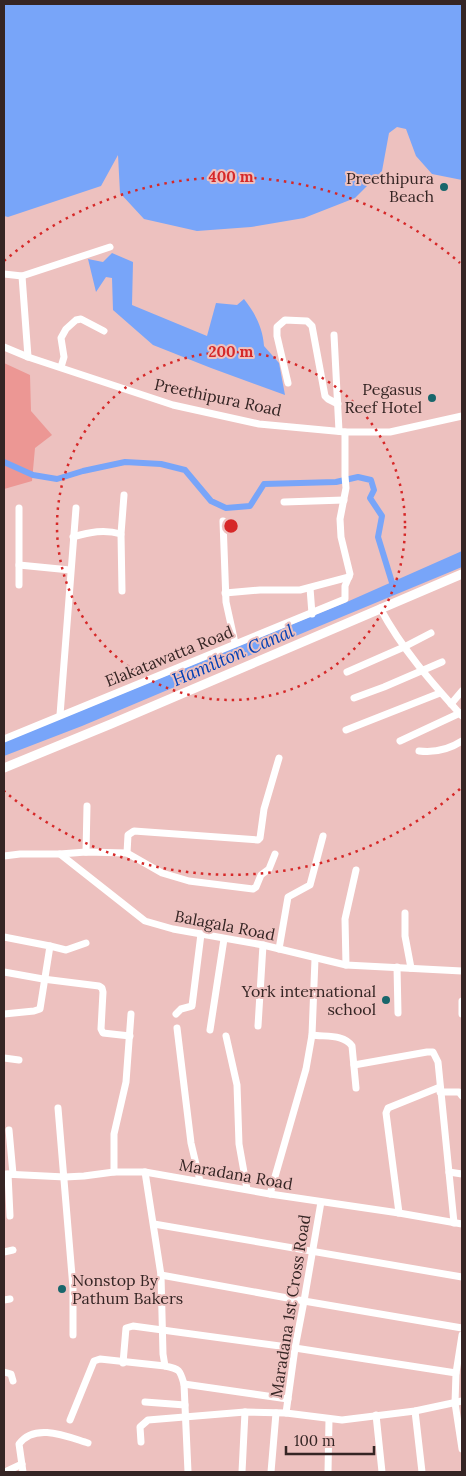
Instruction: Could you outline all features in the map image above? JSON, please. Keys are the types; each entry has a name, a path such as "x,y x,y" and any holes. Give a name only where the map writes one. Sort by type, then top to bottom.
{"main road":[{"path":"4,768 462,574"}],"street":[{"path":"4,274 22,276 110,247"},
{"path":"22,276 28,357"},
{"path":"61,367 64,357 61,338 76,320 81,319 104,330"},
{"path":"288,383 276,336 277,327 285,320 307,321 312,326 325,396 338,404"},
{"path":"225,592 310,588 349,577 350,569 341,537 340,519 346,488 334,334"},
{"name":"Preethipura Road","path":"4,347 28,357 173,405 259,424 342,431 401,431 462,416"},
{"path":"122,591 121,534 124,495"},
{"path":"284,502 344,500"},
{"path":"19,508 19,585"},
{"path":"60,715 68,631 70,570 76,508"},
{"path":"223,521 225,592 235,644"},
{"path":"73,537 88,532 108,530 121,534"},
{"path":"20,565 70,570"},
{"name":"Elakatawatta Road","path":"4,739 345,599 345,586 349,577"},
{"path":"310,588 312,614"},
{"path":"380,608 404,647 422,671 461,714 400,741"},
{"path":"347,672 404,647 430,633"},
{"path":"354,698 442,662"},
{"path":"451,704 462,692"},
{"path":"346,730 440,693"},
{"path":"419,751 432,753 462,741"},
{"path":"127,853 128,835 134,831 258,840 260,838 264,809 278,758"},
{"path":"86,852 87,806"},
{"path":"279,949 288,896 310,885 323,836"},
{"path":"4,856 86,852 127,853 162,873 189,881 253,889 256,887 261,875 269,869 275,854"},
{"name":"Balagala Road","path":"60,854 145,921 173,929 263,945 346,965 462,971"},
{"path":"346,965 345,919 356,870"},
{"path":"405,913 405,936 411,968"},
{"path":"176,1014 181,1009 192,1006 201,934"},
{"path":"4,937 66,950 86,943"},
{"path":"210,1030 224,939"},
{"path":"258,1026 263,945"},
{"path":"4,1014 34,1011 40,1008 50,946"},
{"path":"270,1194 306,1069 312,1035 315,959"},
{"path":"396,967 398,1013"},
{"path":"4,972 44,980 99,986 102,988 101,1028 103,1033 130,1036"},
{"path":"462,1000 462,1014"},
{"path":"114,1172 114,1134 126,1082 131,1014"},
{"path":"177,1028 191,1143 200,1181"},
{"path":"312,1035 348,1040 352,1046 356,1088"},
{"path":"226,1036 237,1085 238,1144 247,1189"},
{"path":"354,1065 433,1052 438,1062 454,1223"},
{"path":"4,1058 19,1060"},
{"path":"399,1213 386,1113 388,1108 440,1090 459,1092 462,1096"},
{"path":"58,1108 73,1288 73,1335"},
{"path":"9,1130 8,1174 10,1216"},
{"name":"Maradana Road","path":"8,1174 65,1177 114,1172 145,1172 462,1224"},
{"path":"145,1172 161,1274 165,1366"},
{"path":"449,1172 462,1174"},
{"name":"Maradana 1st Cross Road","path":"286,1413 320,1202"},
{"path":"154,1224 462,1277"},
{"path":"4,1252 13,1250"},
{"path":"161,1274 462,1328"},
{"path":"123,1363 126,1328 133,1326 295,1348 456,1373"},
{"path":"462,1335 456,1373 462,1449"},
{"path":"70,1420 94,1361 100,1359 177,1368 184,1384 188,1472"},
{"path":"4,1372 11,1374 13,1381"},
{"path":"184,1384 288,1399"},
{"path":"145,1402 185,1405"},
{"path":"141,1442 140,1427 148,1420 245,1412 286,1413 342,1420 459,1402"},
{"path":"415,1410 422,1472"},
{"path":"242,1472 245,1412"},
{"path":"271,1472 276,1413"},
{"path":"376,1415 382,1472"},
{"path":"328,1472 329,1419"},
{"path":"23,1472 19,1444 22,1440 37,1432 50,1432 88,1443"},
{"path":"5,1472 22,1464"}],"shaded area":[{"path":"4,363 30,375 31,411 52,435 35,448 32,481 4,489"}],"water":[{"path":"4,4 462,4 462,180 432,174 416,156 406,129 397,127 389,133 382,171 355,198 304,218 251,227 197,231 144,219 120,193 118,155 101,186 8,217 4,216"},
{"path":"112,253 133,262 132,305 207,336 216,303 237,305 244,299 258,321 264,346 279,363 285,395 153,345 113,310 112,278 106,277 96,292 88,259 103,262"},
{"name":"Hamilton Canal","path":"462,551 462,567 82,726 4,756 4,742 349,601"}],"waterway":[{"path":"4,462 33,475 57,479 125,462 161,464 185,470 211,501 226,508 250,506 264,484 336,482 358,477 371,480 374,490 370,498 382,516 378,537 394,589"}],"place":[{"name":"Preethipura Beach","path":"444,187"},
{"name":"Pegasus Reef Hotel","path":"432,398"},
{"name":"York international school","path":"386,1000"},
{"name":"Nonstop By Pathum Bakers","path":"62,1289"}]}
